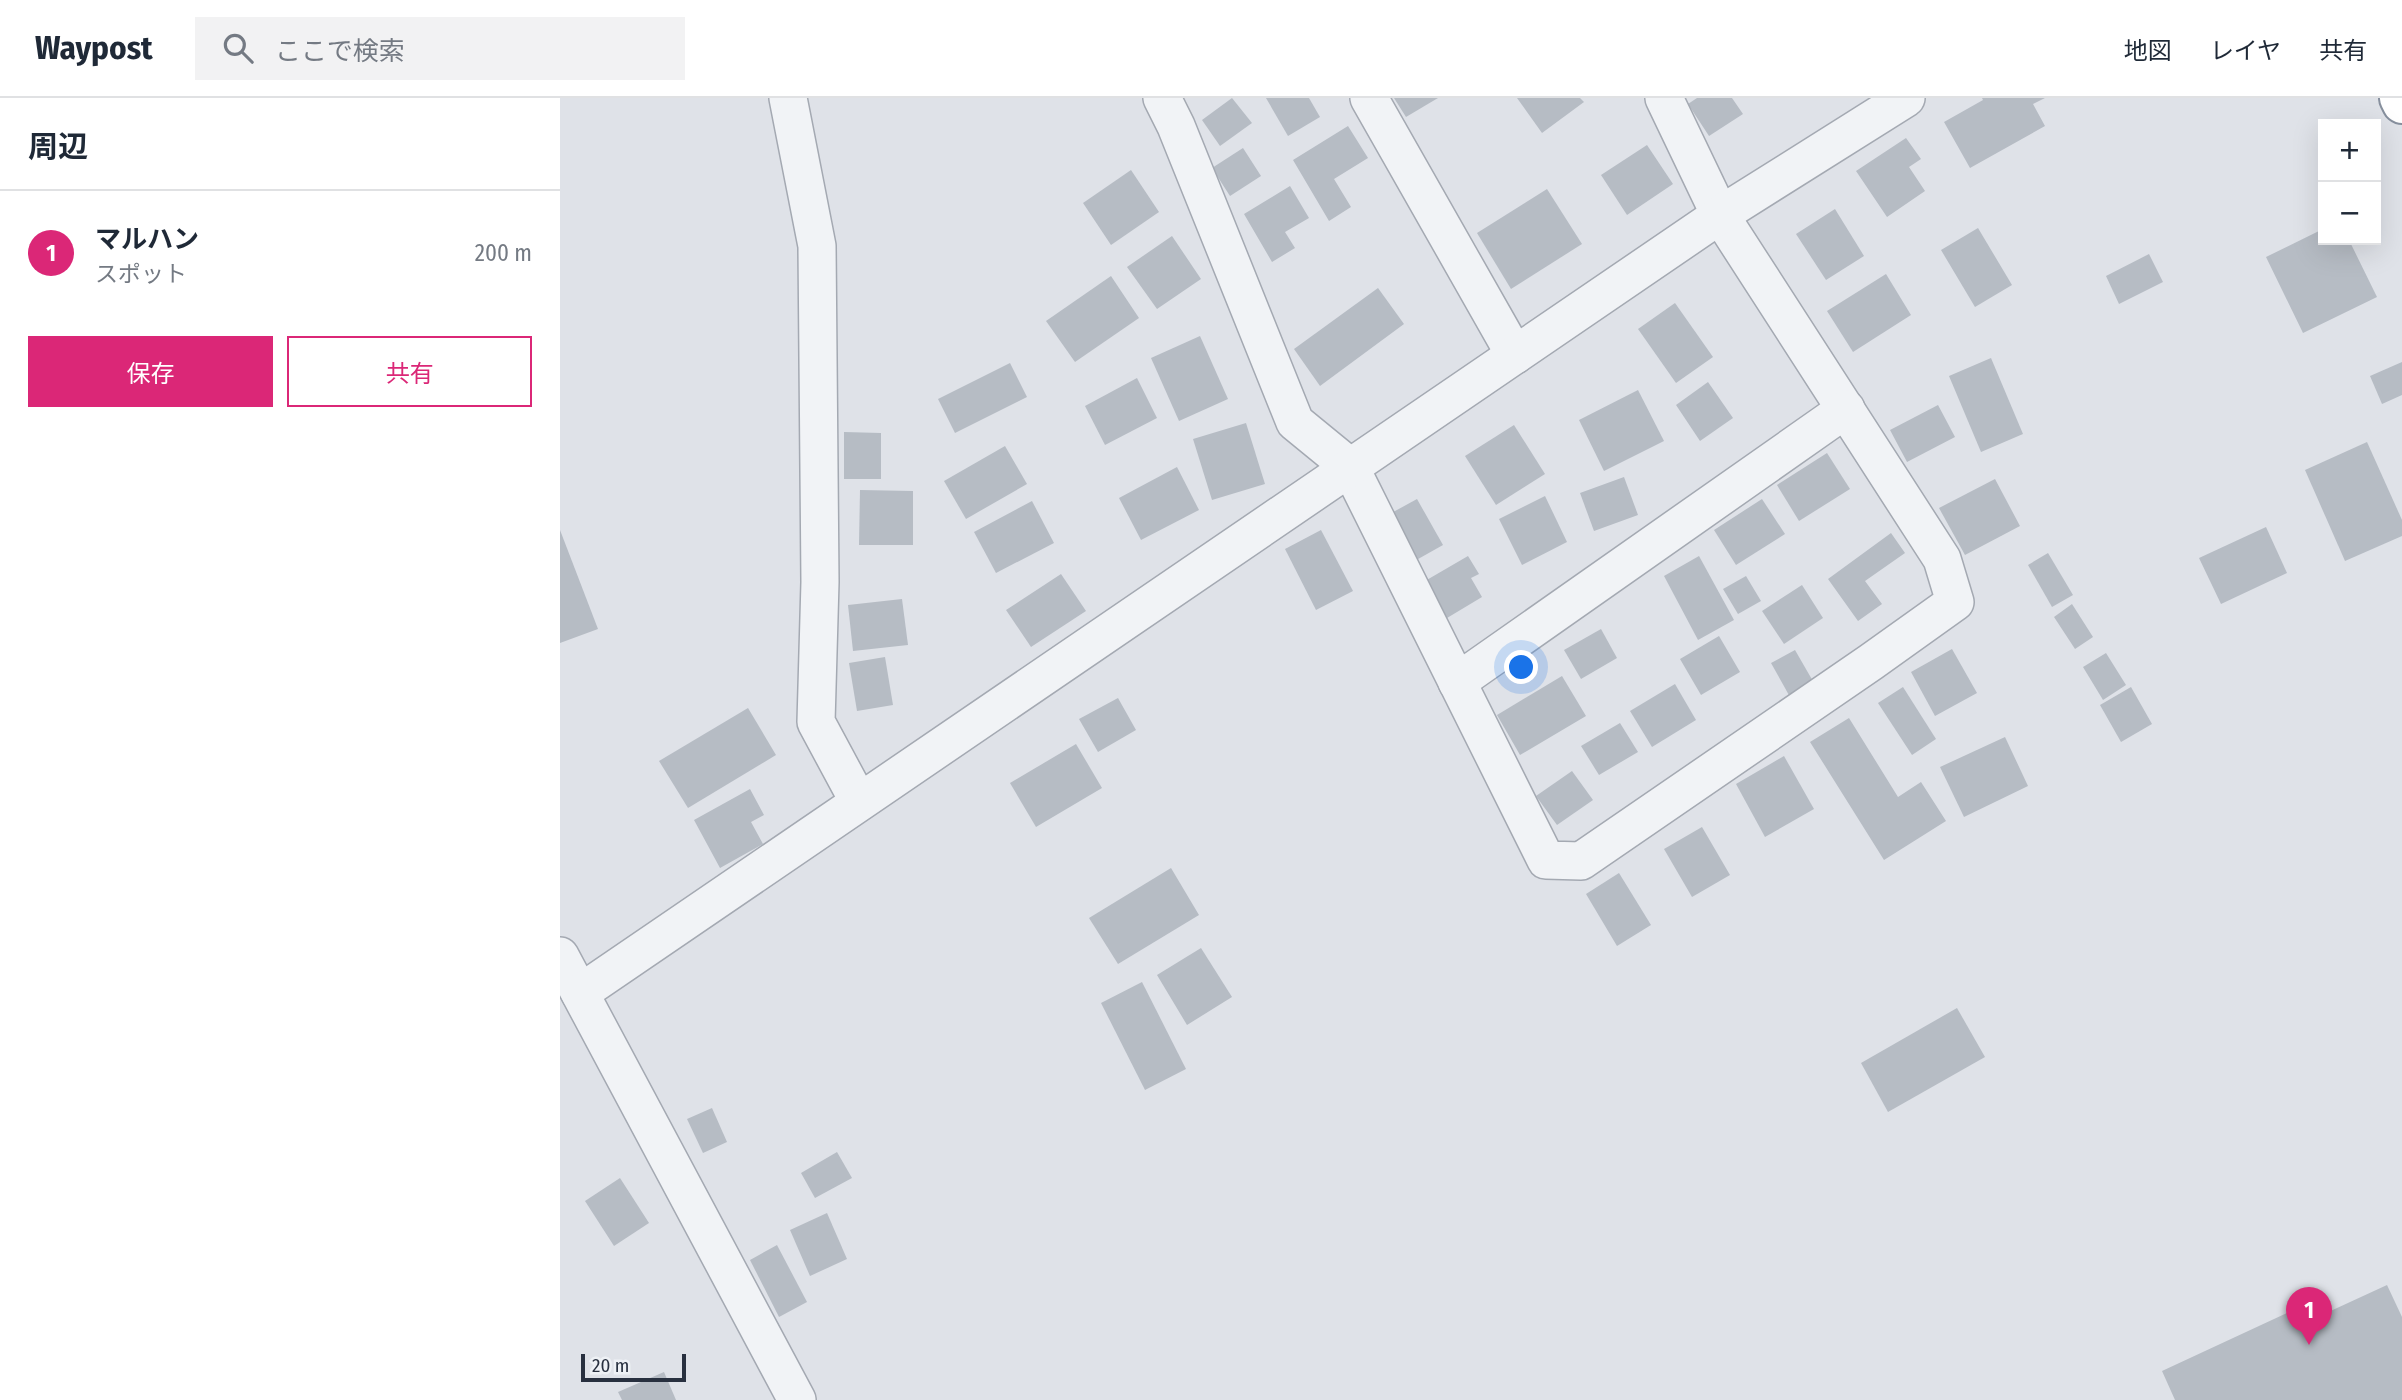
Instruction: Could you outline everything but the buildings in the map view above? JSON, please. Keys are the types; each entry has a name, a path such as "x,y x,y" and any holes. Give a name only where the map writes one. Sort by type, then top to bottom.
{"highway":[{"path":"2399,98 2402,104"}],"street":[{"path":"788,98 817,246 820,582 817,722 859,802"},
{"path":"1162,98 1295,422 1350,467 1546,860 1581,861 1955,602 1942,559 1720,215 1664,98"},
{"path":"1368,98 1514,355"},
{"path":"580,993 1720,215 1906,98"},
{"path":"1457,682 1846,409"},
{"path":"560,956 797,1400"}],"place":[{"name":"マルハン","path":"2309,1345"}]}
